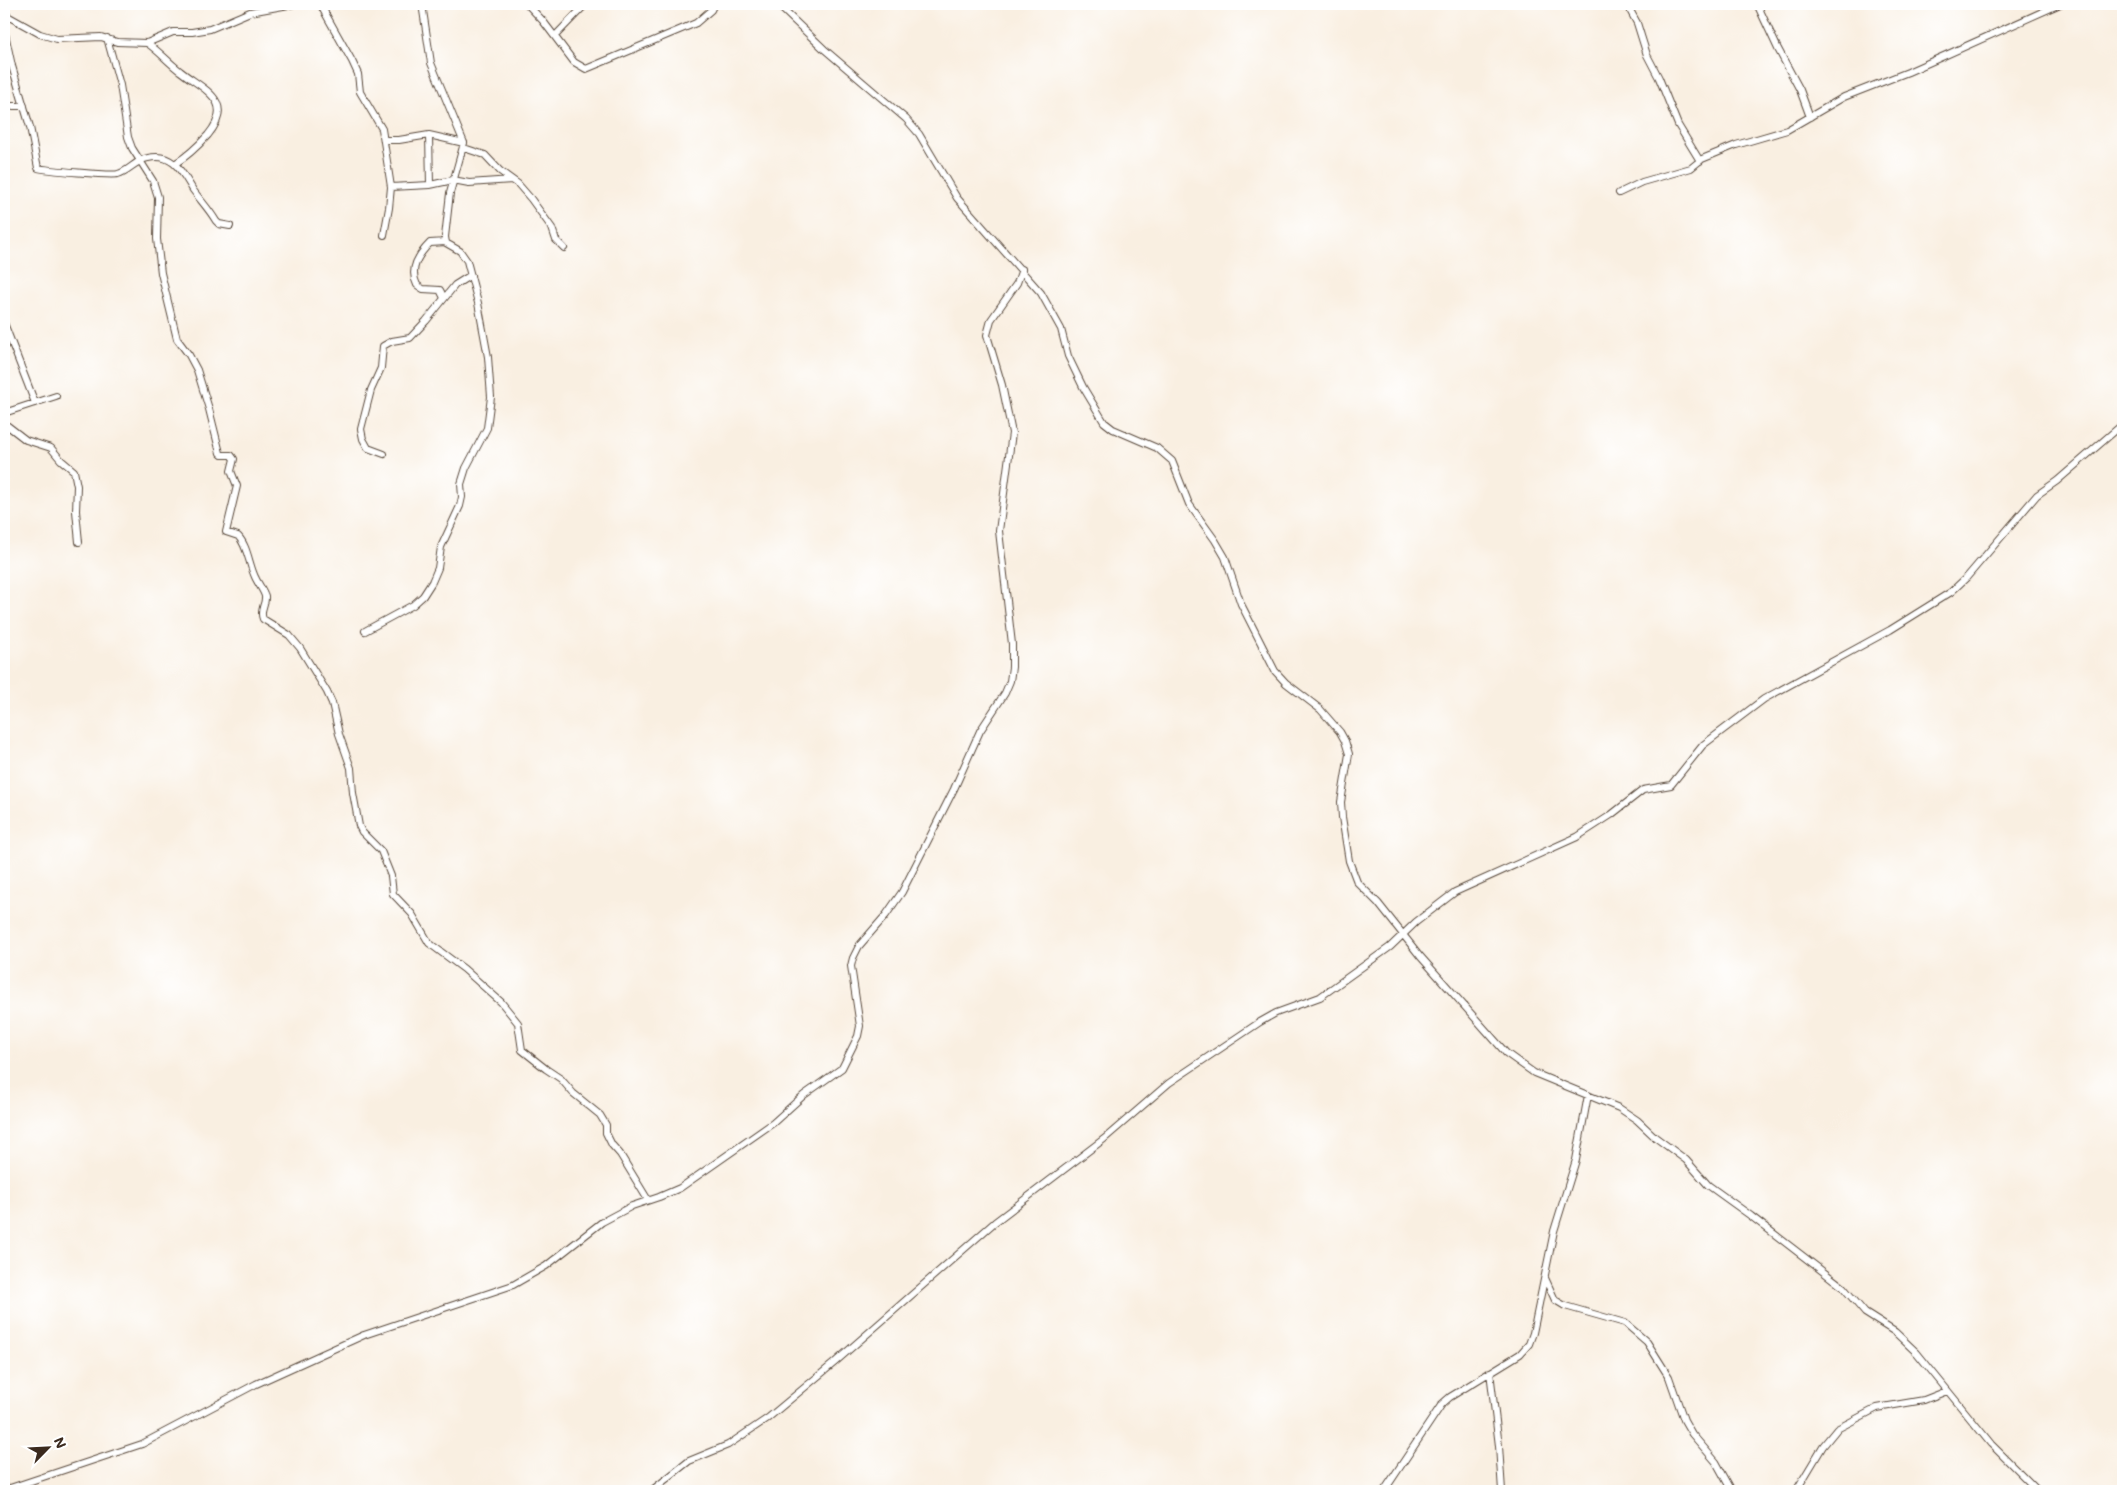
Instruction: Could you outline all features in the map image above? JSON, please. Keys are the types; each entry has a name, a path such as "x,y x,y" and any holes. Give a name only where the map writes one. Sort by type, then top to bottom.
{"street":[{"path":"5,17 47,37 57,39 106,38 117,42 147,43 172,32 192,32 210,29 250,12 294,4"},
{"path":"320,4 356,67 360,92 380,124 391,187 384,235"},
{"path":"422,4 432,64 464,145 453,180 445,220 446,242"},
{"path":"526,4 555,36 574,62 586,69 696,23 711,10 714,4"},
{"path":"555,36 586,4"},
{"path":"777,4 813,39 913,126 957,198 1022,269 1041,293 1056,317 1072,364 1083,388 1104,422 1113,429 1157,448 1172,460 1189,504 1216,540 1225,557 1241,604 1275,671 1286,684 1320,709 1340,732 1345,741 1349,754 1341,810 1352,870 1357,882 1378,903 1420,956 1506,1053 1534,1073 1618,1108 1637,1120 1655,1137 1686,1160 1708,1186 1740,1207 1843,1287 1866,1313 1895,1332 1917,1353 1991,1444 2038,1491"},
{"path":"1757,4 1778,50 1800,90 1810,118"},
{"path":"1619,193 1638,183 1691,168 1700,161 1736,145 1778,134 1810,118 1844,97 1956,52 2060,4"},
{"path":"1631,12 1637,22 1647,55 1659,78 1678,125 1700,161"},
{"path":"4,29 38,168 111,175 123,172 140,160 154,157 176,163 194,190 208,206 216,221 219,224 230,226"},
{"path":"106,38 120,85 128,137 153,181 158,197 157,238 161,273 177,339 197,370 220,453 234,458 232,471 237,486 226,532 238,536 242,541 253,572 264,595 264,603 261,610 263,619 290,635 300,648 332,703 339,734 351,768 353,799 360,829 378,846 391,876 393,894 412,914 425,938 501,1002 518,1023 522,1050 546,1070 561,1079 571,1091 600,1115 606,1124 606,1133 612,1145 620,1154 648,1200"},
{"path":"147,43 180,71 204,88 219,107 219,119 211,131 193,151 176,163"},
{"path":"4,106 24,106"},
{"path":"384,140 399,140 429,135 464,145 485,155 531,199 552,228 556,240 564,248"},
{"path":"429,135 430,185"},
{"path":"391,187 430,185 453,180 469,183 512,180"},
{"path":"365,631 413,605 423,596 432,582 438,568 441,546 461,502 463,477 473,451 487,428 491,397 488,357 469,265 464,255 446,242 430,243 417,260 413,270 417,285 423,289 440,290 444,298"},
{"path":"4,1490 151,1440 248,1388 364,1335 513,1285 546,1266 602,1222 632,1206 680,1188 714,1166 773,1123 804,1095 842,1068 858,1036 860,1026 851,966 853,958 859,946 886,915 902,892 954,789 983,723 1008,688 1012,673 1012,644 999,531 1012,433 1002,385 987,335 992,320 1016,283 1022,269"},
{"path":"384,454 368,448 363,439 361,429 371,390 382,368 382,346 388,342 410,338 455,285 471,275"},
{"path":"4,323 35,403"},
{"path":"4,413 56,396"},
{"path":"4,423 26,440 51,448 74,472 77,486 76,511 80,542"},
{"path":"651,1491 689,1461 728,1445 768,1418 834,1364 995,1222 1117,1129 1164,1086 1260,1022 1276,1013 1320,997 1379,955 1436,904 1464,886 1538,856 1577,837 1611,815 1643,790 1671,785 1703,745 1764,699 1890,630 1950,592 1967,577 2037,496 2123,424"},
{"path":"1384,1491 1442,1404 1450,1396 1520,1354 1529,1344 1554,1231 1576,1160 1588,1095"},
{"path":"1544,1277 1555,1300 1565,1306 1625,1323 1647,1342 1669,1377 1684,1420 1692,1434 1716,1462 1732,1491"},
{"path":"1490,1372 1499,1446 1502,1491"},
{"path":"1796,1491 1822,1446 1838,1429 1877,1408 1930,1398 1947,1390"}]}
